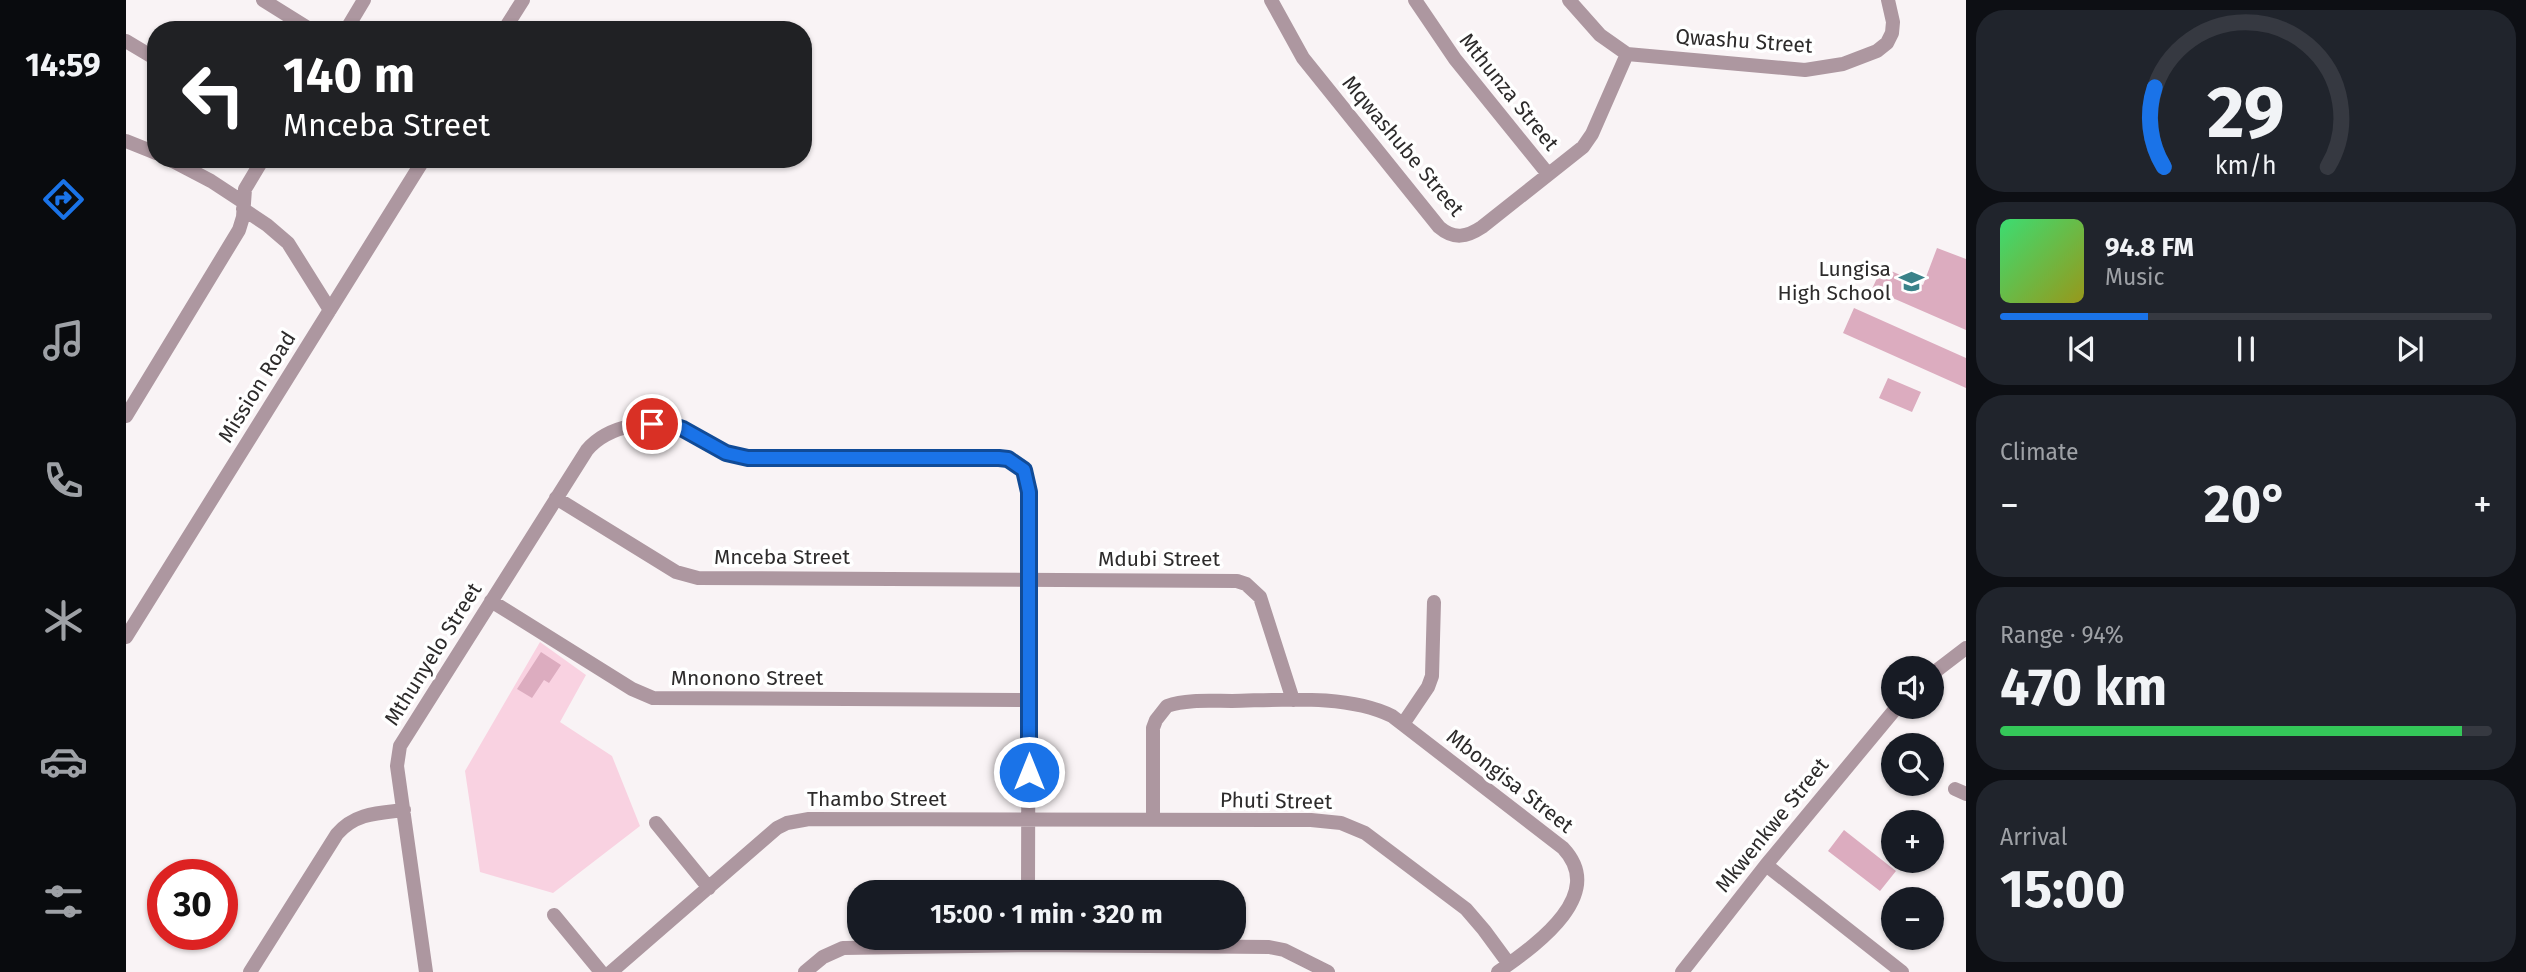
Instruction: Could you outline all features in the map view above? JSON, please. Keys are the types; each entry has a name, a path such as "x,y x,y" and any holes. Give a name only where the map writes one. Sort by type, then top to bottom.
{"street":[{"path":"264,0 297,21"},
{"path":"351,21 364,0"},
{"path":"510,21 523,0"},
{"name":"Mqwashube Street","path":"1271,0 1303,58 1446,233 1464,236 1474,233 1583,147 1592,134 1627,54"},
{"name":"Mthunza Street","path":"1415,0 1455,59 1548,174"},
{"path":"1569,0 1600,35 1627,54"},
{"name":"Qwashu Street","path":"1627,54 1805,70 1843,64 1877,51 1886,43 1892,33 1893,22 1888,0"},
{"path":"126,41 147,54"},
{"path":"126,141 147,149"},
{"path":"186,168 211,181 288,243 330,310"},
{"path":"126,416 239,230 248,182 257,168"},
{"name":"Mission Road","path":"126,637 418,168"},
{"name":"Mthunyelo Street","path":"426,972 397,766 400,746 594,441 607,433 638,426 668,424 737,457 1008,459 1024,470 1029,492 1028,580"},
{"name":"Mnceba Street","path":"556,498 676,572 691,577 1028,580"},
{"name":"Mdubi Street","path":"1028,580 1224,579 1246,584 1260,597 1264,606 1293,700"},
{"path":"1028,580 1028,880"},
{"name":"Mnonono Street","path":"491,601 632,689 653,698 1029,700"},
{"path":"1403,724 1424,695 1432,676 1434,602"},
{"path":"1944,665 1966,648"},
{"name":"Mbongisa Street","path":"1153,820 1153,729 1156,720 1167,706 1194,702 1293,700 1364,705 1378,709 1403,724 1563,848 1576,867 1577,887 1566,913 1549,931 1503,968"},
{"name":"Mkwenkwe Street","path":"1682,972 1766,865 1887,719"},
{"path":"250,972 344,825 361,816 404,810"},
{"name":"Thambo Street","path":"611,972 777,828 796,820 1029,821"},
{"name":"Phuti Street","path":"1029,821 1311,820 1341,823 1353,827 1465,909 1484,930 1503,968"},
{"path":"656,823 709,888"},
{"path":"1766,865 1902,972"},
{"path":"554,915 601,972"},
{"path":"1246,946 1284,950 1304,966 1328,972"},
{"path":"805,972 823,957 847,948"}],"shaded area":[{"path":"540,642 586,675 560,722 612,756 640,826 553,893 480,872 465,771"}],"building":[{"path":"1937,248 1966,259 1966,330 1872,289 1882,267 1923,285"},
{"path":"1854,308 1966,358 1966,388 1843,333"},
{"path":"1888,378 1921,392 1912,412 1879,398"},
{"path":"541,652 561,665 549,683 544,680 532,698 517,689"},
{"path":"1844,830 1881,859 1881,873 1894,873 1880,891 1828,851"}],"place":[{"name":"Lungisa High School","path":"1911,281"}],"route":[{"path":"652,424 668,424 683,429 737,457 999,458 1008,459 1024,470 1029,492 1029,772"}]}
